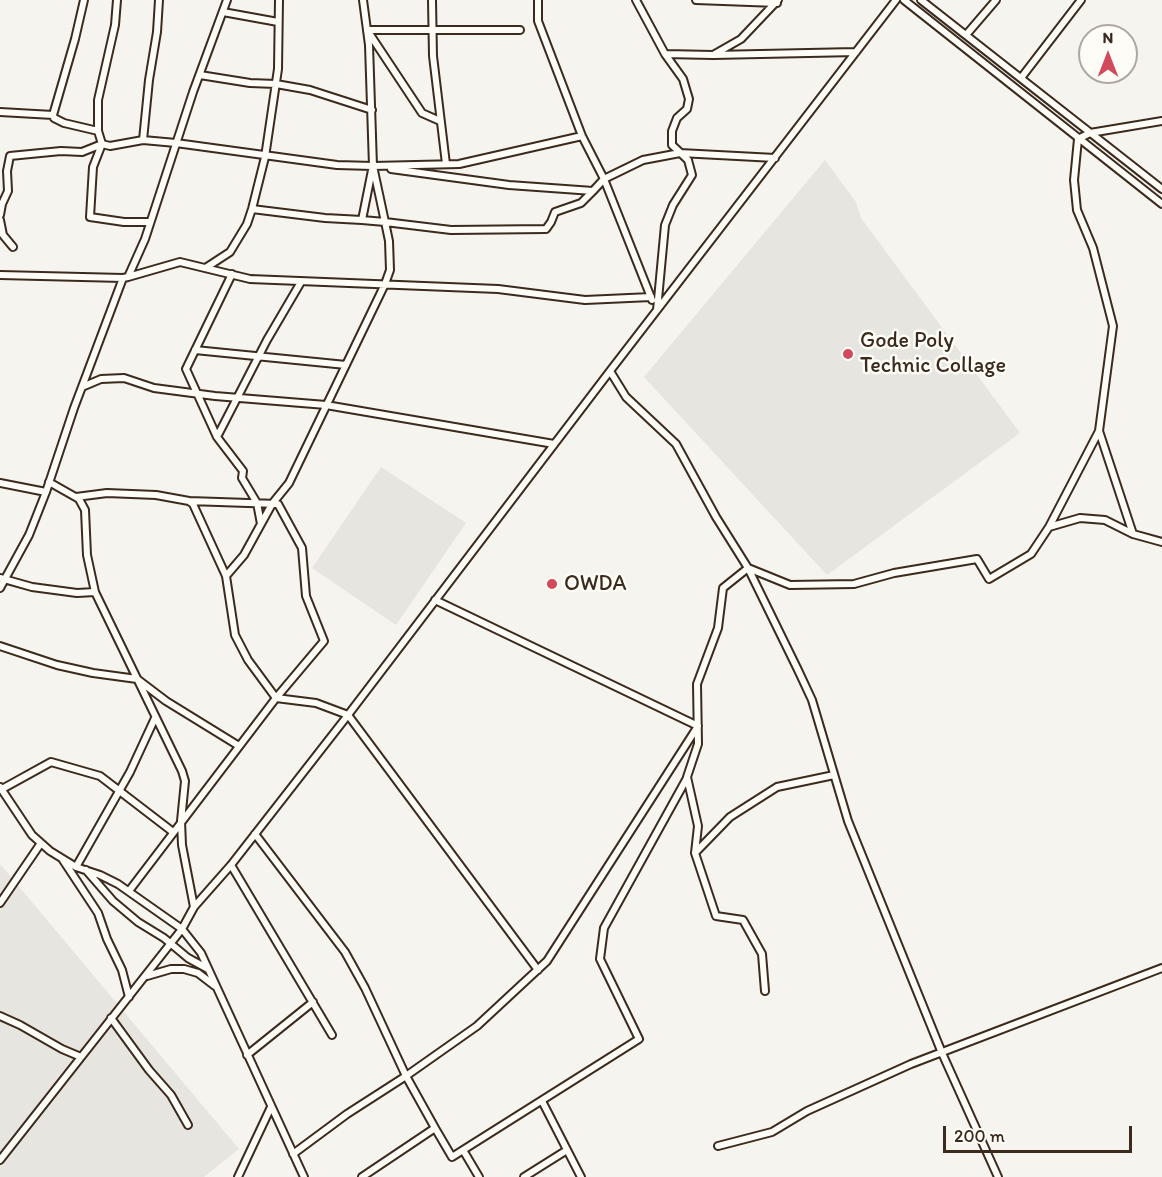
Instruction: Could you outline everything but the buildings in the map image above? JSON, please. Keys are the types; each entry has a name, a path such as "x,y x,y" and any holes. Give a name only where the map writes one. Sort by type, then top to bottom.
{"street":[{"path":"53,115 84,0"},
{"path":"117,0 108,59 98,100 98,131 102,144 93,167 90,217 124,222 150,222"},
{"path":"143,140 159,0"},
{"path":"0,588 29,535 46,492 82,387 150,222 227,0"},
{"path":"207,267 230,252 247,224 252,209 265,157 276,84 279,0"},
{"path":"226,576 244,555 272,504 289,483 390,270 389,241 373,166 372,110 363,0"},
{"path":"432,0 433,56 446,164"},
{"path":"538,0 538,21 582,136 604,178 656,312"},
{"path":"636,0 664,54 683,79 688,99 687,110 677,118 672,131 672,145 688,160 692,175 673,205 664,225 656,312"},
{"path":"696,0 777,2"},
{"path":"0,1160 182,929 194,907 231,865 348,715 896,0"},
{"path":"904,0 1078,140 1162,204"},
{"path":"921,0 1162,189"},
{"path":"966,35 996,0"},
{"path":"1021,78 1081,0"},
{"path":"713,55 741,39 777,2"},
{"path":"223,12 278,22"},
{"path":"367,30 520,30"},
{"path":"367,30 422,113 440,121"},
{"path":"664,54 856,52"},
{"path":"200,75 310,90 372,110"},
{"path":"0,111 53,115 54,118 64,123 98,131"},
{"path":"1078,140 1090,133 1162,121"},
{"path":"13,247 3,235 0,218 2,204 8,191 7,171 10,156 61,151 81,152 102,144 110,146 143,140 337,165 459,164 582,136"},
{"path":"748,568 790,585 854,584 894,573 977,559 989,579 1031,554 1049,527 1099,431 1113,326 1093,248 1077,210 1074,180 1078,140"},
{"path":"252,209 452,230 546,229 555,212 581,203 604,178 643,160 680,153 775,158"},
{"path":"373,166 509,185 593,191"},
{"path":"362,220 373,166"},
{"path":"0,275 125,278 180,262 250,279 498,289 585,300 651,297"},
{"path":"232,274 186,369 217,437 243,471 242,478 257,503 261,524"},
{"path":"217,437 301,282"},
{"path":"195,350 346,365"},
{"path":"610,371 626,397 676,444 716,517 748,568 812,700 848,821 942,1053 998,1177"},
{"path":"82,387 101,379 124,378 154,388 326,405 554,444"},
{"path":"1099,431 1133,534"},
{"path":"49,482 76,497 85,510 87,555 95,591 182,771 185,781 181,821 182,845 194,907"},
{"path":"0,483 46,492"},
{"path":"76,497 107,493 156,495 189,501 278,504 302,548 306,596 324,641 276,698 129,891"},
{"path":"189,501 201,518 226,576 235,635 248,660 276,698 316,703 348,715 538,970"},
{"path":"1049,527 1080,518 1105,520 1133,534 1162,542"},
{"path":"255,834 345,952 406,1076 452,1157 639,1039 600,959 604,928 687,777 698,744 697,684 718,628 723,588 748,568"},
{"path":"3,579 32,587 66,591 95,591"},
{"path":"435,600 698,726"},
{"path":"0,646 57,665 137,680 166,701 239,746"},
{"path":"76,867 119,790 155,718"},
{"path":"293,1154 347,1114 477,1026 547,961 698,726"},
{"path":"173,832 100,776 51,762 1,788 18,817 41,843 76,867 100,874 129,891 182,929 201,953 304,1177"},
{"path":"695,853 730,817 777,787 834,775"},
{"path":"687,777 698,826 695,853 716,916 743,920 762,954 765,991"},
{"path":"0,903 41,843"},
{"path":"62,859 98,913 122,970 129,997"},
{"path":"231,865 332,1035"},
{"path":"86,870 113,901 188,958 209,969"},
{"path":"718,1146 772,1132 807,1111 848,1091 1162,968"},
{"path":"144,978 156,972 184,969 198,973 218,988"},
{"path":"247,1055 314,1002"},
{"path":"0,1016 81,1057"},
{"path":"111,1018 149,1070 171,1095 188,1125"},
{"path":"542,1101 581,1177"},
{"path":"238,1177 271,1107"},
{"path":"362,1177 435,1128"},
{"path":"463,1150 479,1177"},
{"path":"524,1177 567,1150"}],"shaded area":[{"path":"825,160 856,202 861,218 1020,433 827,575 644,377"},
{"path":"381,467 466,523 396,625 312,568"},
{"path":"0,864 239,1149 204,1177 0,1177"}],"place":[{"name":"Gode Poly Technic Collage","path":"848,354"},
{"name":"OWDA","path":"552,584"}]}
